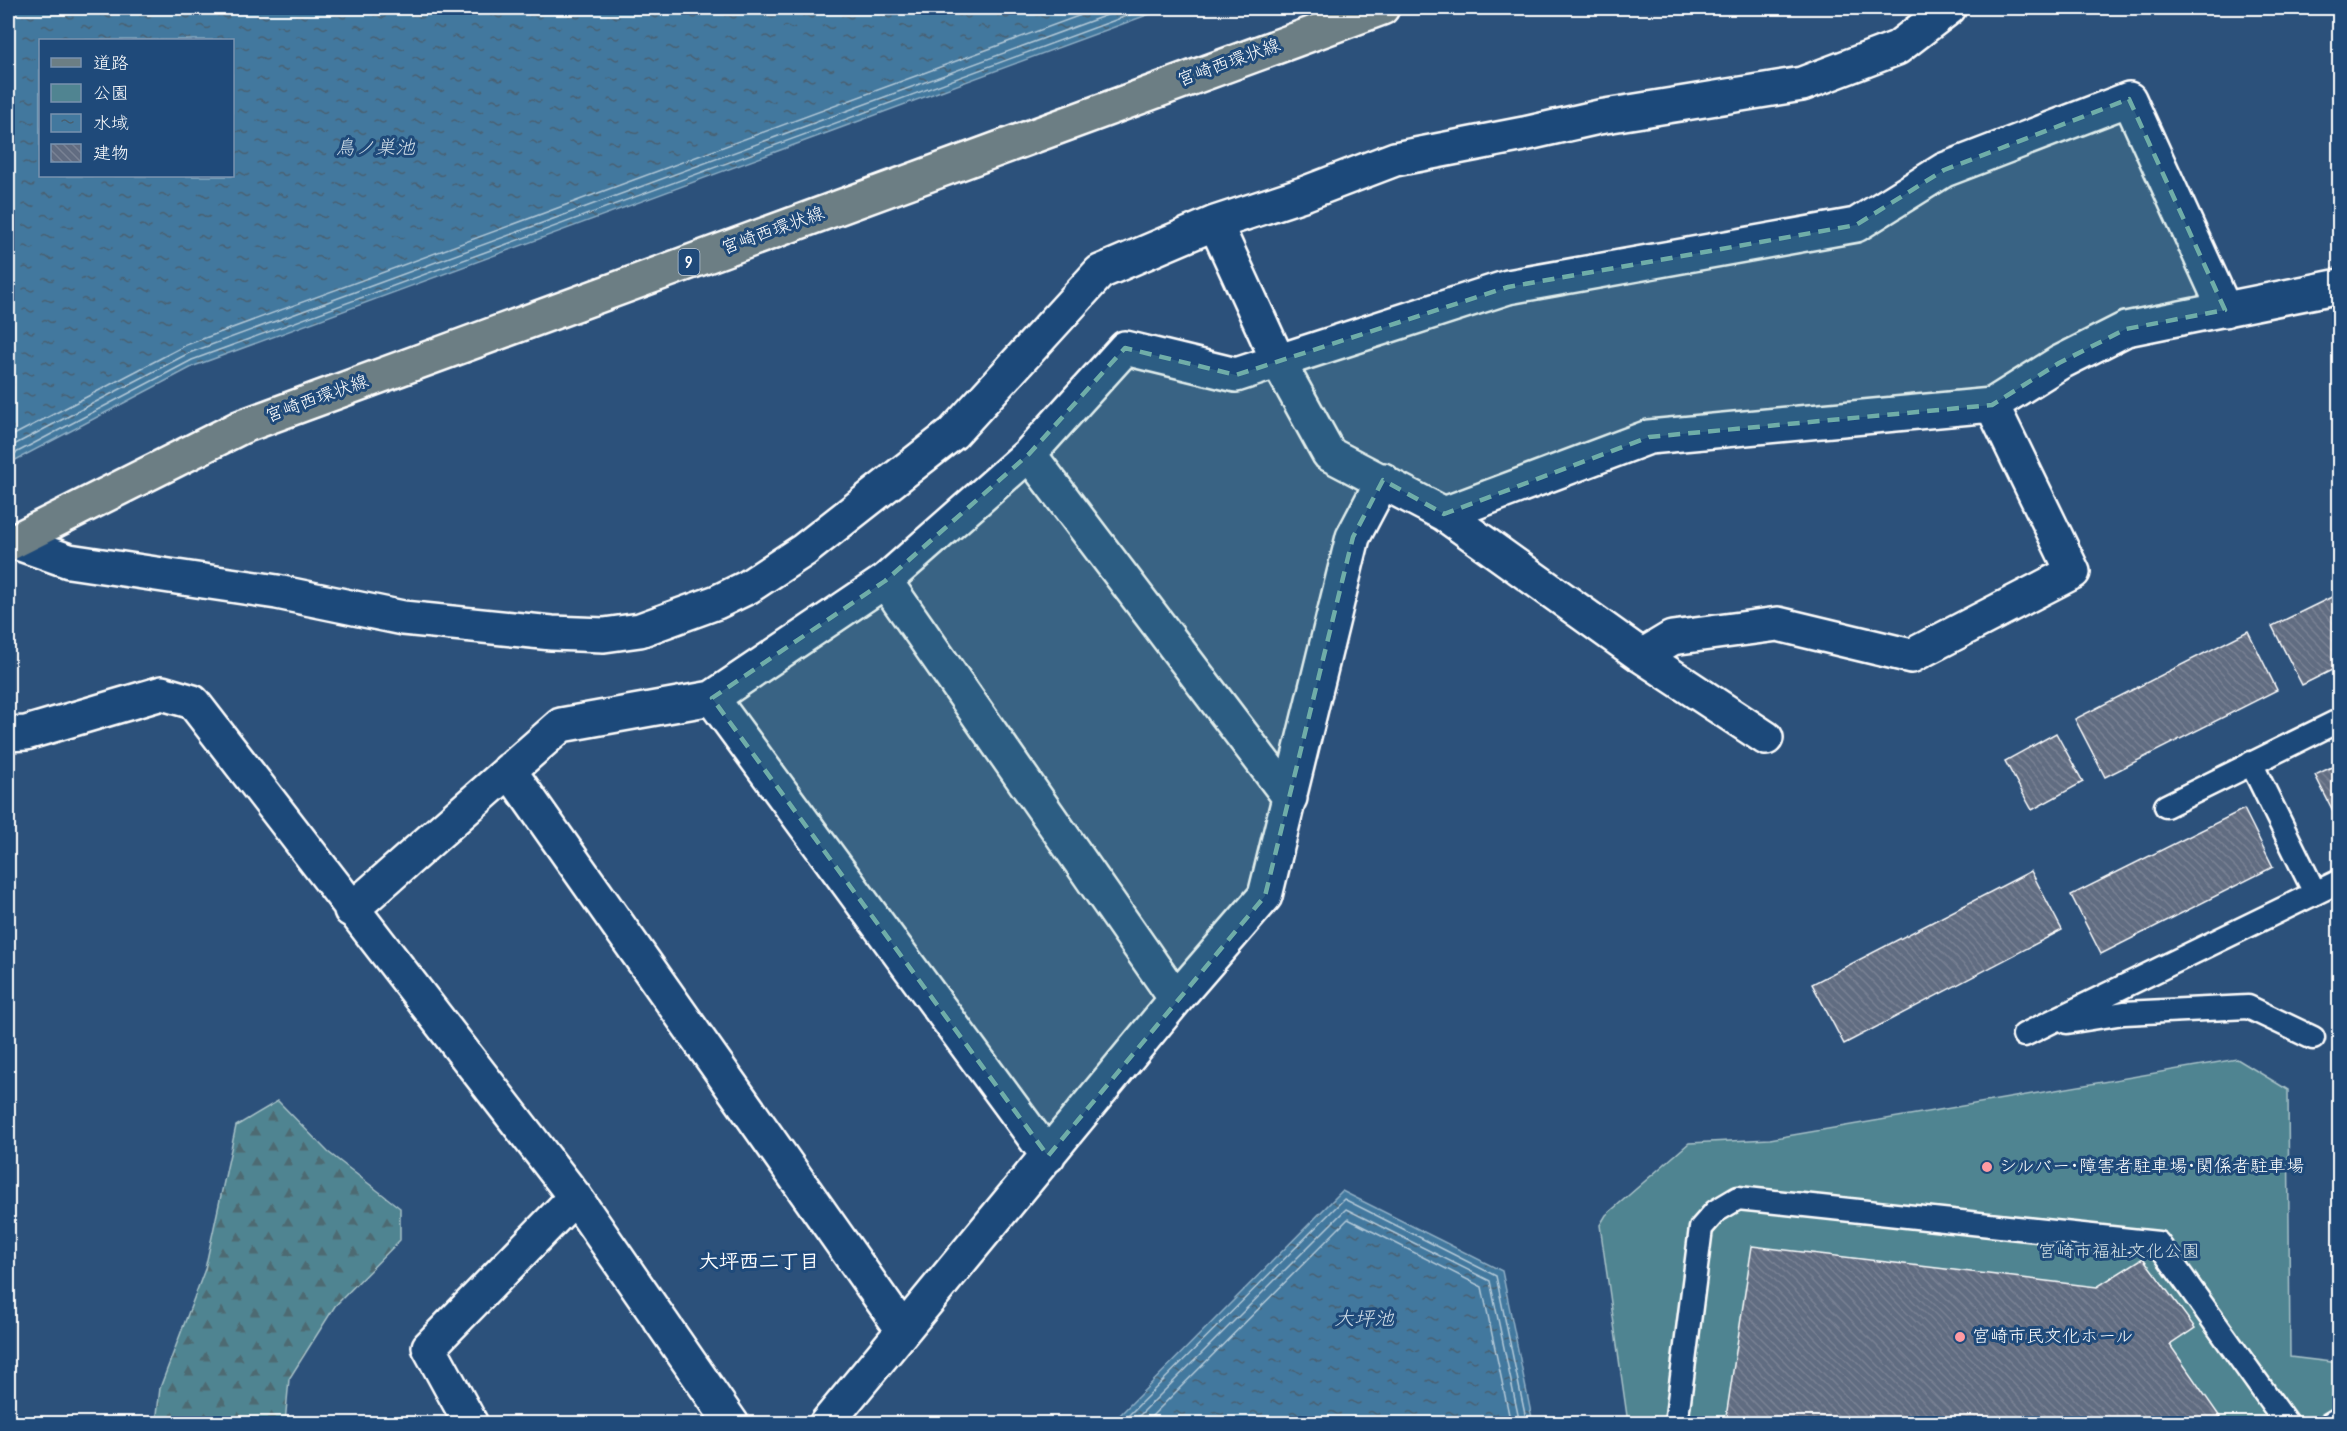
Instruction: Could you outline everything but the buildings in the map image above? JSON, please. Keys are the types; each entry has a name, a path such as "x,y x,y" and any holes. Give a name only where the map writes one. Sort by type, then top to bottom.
{"main road":[{"name":"宮崎西環状線","path":"10,542 241,427 1382,8"}],"street":[{"path":"10,542 69,561 277,592 402,618 552,633 604,635 640,630 717,602 776,570 953,433 1100,272 1215,223 1306,193 1395,159 1599,117 1802,84 1896,48 1949,8"},
{"path":"351,910 561,724 712,698 885,581 1029,454 1125,348 1236,375 1279,363 1508,287 1856,225 1944,170 2129,99 2225,310"},
{"path":"1215,223 1279,363 1329,454 1383,480 1444,514 1642,656 1766,738"},
{"path":"1444,514 1649,437 1992,405 2059,363 2126,329 2340,286"},
{"path":"1642,656 1672,638 1778,624 1911,656 2073,572 1992,405"},
{"path":"1029,454 1290,798"},
{"path":"826,1424 1176,999 1265,896 1353,537 1383,480"},
{"path":"885,581 1176,999"},
{"path":"8,734 26,733 162,693 193,702 351,910 575,1197 732,1424"},
{"path":"712,698 1048,1156"},
{"path":"509,770 903,1330"},
{"path":"471,1424 429,1347 575,1197"}],"lane":[{"path":"2166,806 2340,720"},
{"path":"2251,763 2315,893"},
{"path":"2024,1035 2340,881"},
{"path":"2045,1025 2124,1013 2248,1007 2313,1038"},
{"path":"1676,1424 1701,1228 1716,1211 1738,1198 2158,1243 2287,1424"},
{"path":"2330,1424 2340,1418"}],"highlighted area":[{"path":"2129,99 2225,310 2126,329 2059,363 1992,405 1649,437 1444,514 1383,480 1353,537 1265,896 1048,1156 712,698 885,581 1029,454 1125,348 1236,375 1508,287 1856,225 1944,170"}],"green space":[{"name":"宮崎市福祉文化公園","path":"2237,1059 2288,1090 2290,1357 2339,1363 2339,1423 1628,1423 1600,1225 1606,1215 1689,1143 1770,1139"},
{"path":"278,1101 328,1152 400,1208 400,1240 335,1306 289,1379 285,1423 156,1423 160,1388 205,1269 236,1126"}],"water":[{"name":"鳥ノ巣池","path":"8,8 1166,8 194,366 8,464"},
{"name":"大坪池","path":"1342,1191 1502,1271 1533,1423 1112,1423"}],"place":[{"name":"シルバー･障害者駐車場･関係者駐車場","path":"1987,1167"},
{"name":"宮崎市民文化ホール","path":"1960,1337"}],"district":[{"name":"大坪西二丁目","path":"759,1262"}]}
